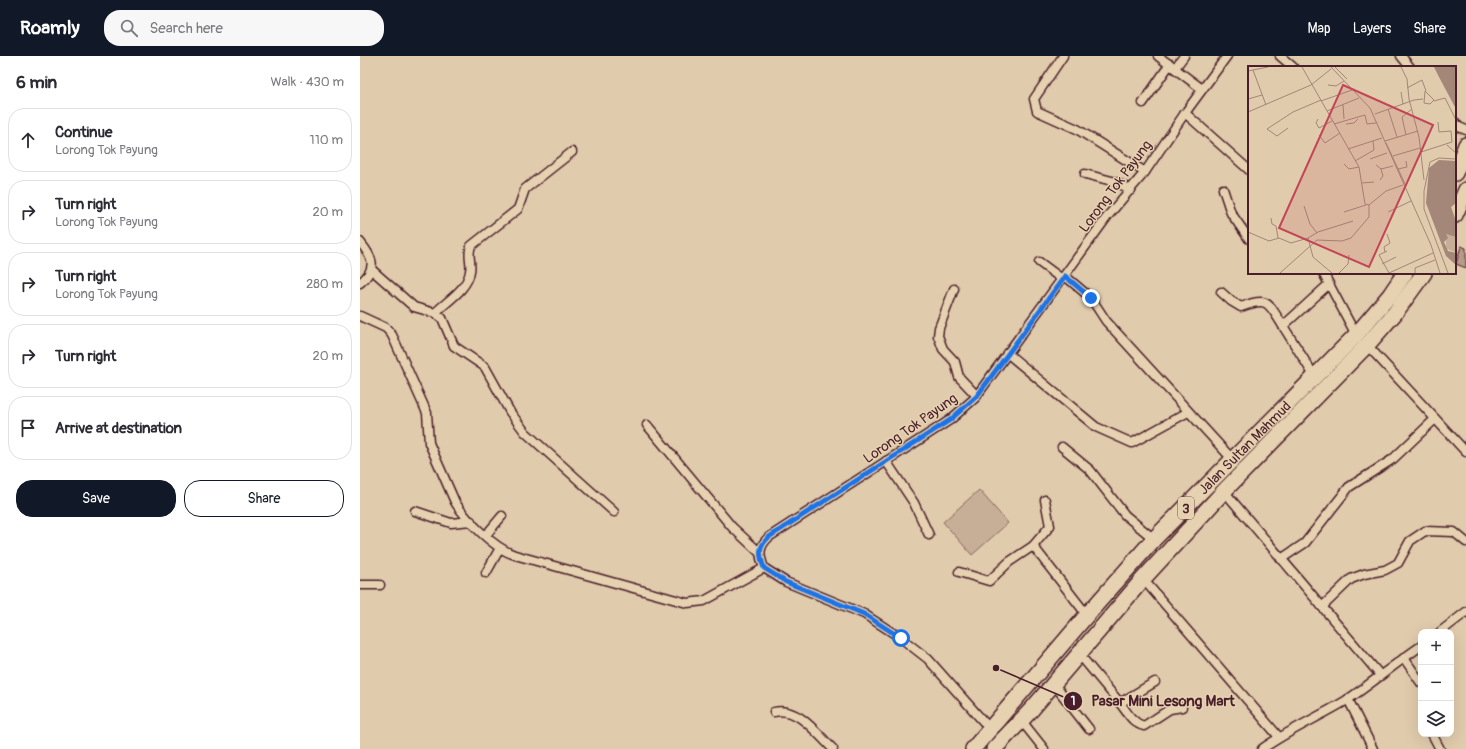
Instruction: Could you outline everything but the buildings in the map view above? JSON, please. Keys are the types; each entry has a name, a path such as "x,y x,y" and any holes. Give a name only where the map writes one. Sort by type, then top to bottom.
{"highway":[{"path":"1456,171 1466,146"},
{"path":"1456,213 1466,190"},
{"name":"Jalan Sultan Mahmud","path":"974,749 1018,695 1154,539 1356,335 1390,295 1404,274"},
{"name":"Jalan Sultan Mahmud","path":"994,749 1032,709 1142,579 1224,491 1367,345 1395,314 1423,274"},
{"path":"1018,695 1032,709"}],"street":[{"path":"1063,56 1034,99 1037,111 1077,129 1145,172"},
{"path":"1158,56 1202,89"},
{"path":"1143,103 1172,66 1184,56"},
{"name":"Lorong Tok Payung","path":"759,552 762,544 769,537 950,420 977,396 1108,217 1145,172 1185,113 1227,56"},
{"path":"1280,56 1292,66"},
{"path":"1400,56 1409,66"},
{"path":"1185,113 1247,165"},
{"path":"1456,123 1459,127 1466,130"},
{"path":"435,313 465,285 470,271 469,252 471,246 518,209 525,189 572,152"},
{"path":"1085,174 1116,182 1130,190"},
{"path":"1223,189 1231,213 1248,238"},
{"path":"360,242 369,254 372,262 372,270 368,276 360,282"},
{"path":"1039,262 1091,298 1106,322 1233,460"},
{"path":"372,270 414,307 435,313 446,323 456,348 485,367 510,412 525,432 614,512"},
{"path":"1324,274 1356,335"},
{"path":"1283,326 1329,284"},
{"path":"954,288 939,328 938,336 943,349 955,362 959,377 977,396"},
{"path":"1221,292 1241,307 1258,300 1263,301 1270,306 1315,377"},
{"path":"360,316 386,328 395,338 427,412 430,447 455,502 460,511 500,548 521,556 687,603 704,600 764,568"},
{"path":"1367,345 1466,452"},
{"path":"1007,353 1096,427 1132,443 1188,412"},
{"path":"1281,559 1305,543 1349,487 1393,460 1435,418"},
{"path":"647,425 732,526 759,552 764,568 786,582 864,614 901,638 928,659 990,729"},
{"path":"1062,447 1090,470 1121,511 1154,539"},
{"path":"886,461 914,503 929,535"},
{"path":"1224,491 1380,676"},
{"path":"959,572 989,581 1009,562 1033,546 1050,526 1045,500"},
{"path":"416,511 451,522 471,521"},
{"path":"486,535 502,516"},
{"path":"1322,607 1351,579 1364,574 1385,570 1398,563 1410,541 1425,530 1454,532 1466,542"},
{"path":"1033,546 1087,615"},
{"path":"486,574 500,548"},
{"path":"1142,579 1279,737"},
{"path":"360,585 380,585"},
{"path":"1444,629 1466,612"},
{"path":"1262,749 1279,737 1308,723 1348,699 1418,648"},
{"path":"1079,654 1130,717 1144,726 1170,709 1182,707"},
{"path":"1404,658 1418,679"},
{"path":"1120,704 1155,682"},
{"path":"1053,683 1090,729"},
{"path":"1348,699 1374,749"},
{"path":"774,712 782,710 792,712 804,721 833,749"},
{"path":"1021,720 1044,749"},
{"path":"1434,737 1440,749"}],"shaded area":[{"path":"979,490 1008,523 972,555 943,522"}],"place":[{"name":"Pasar Mini Lesong Mart","path":"996,668"}],"route":[{"path":"901,638 864,614 786,582 764,568 759,552 762,544 769,537 950,420 975,398 1065,276 1091,298"}]}
